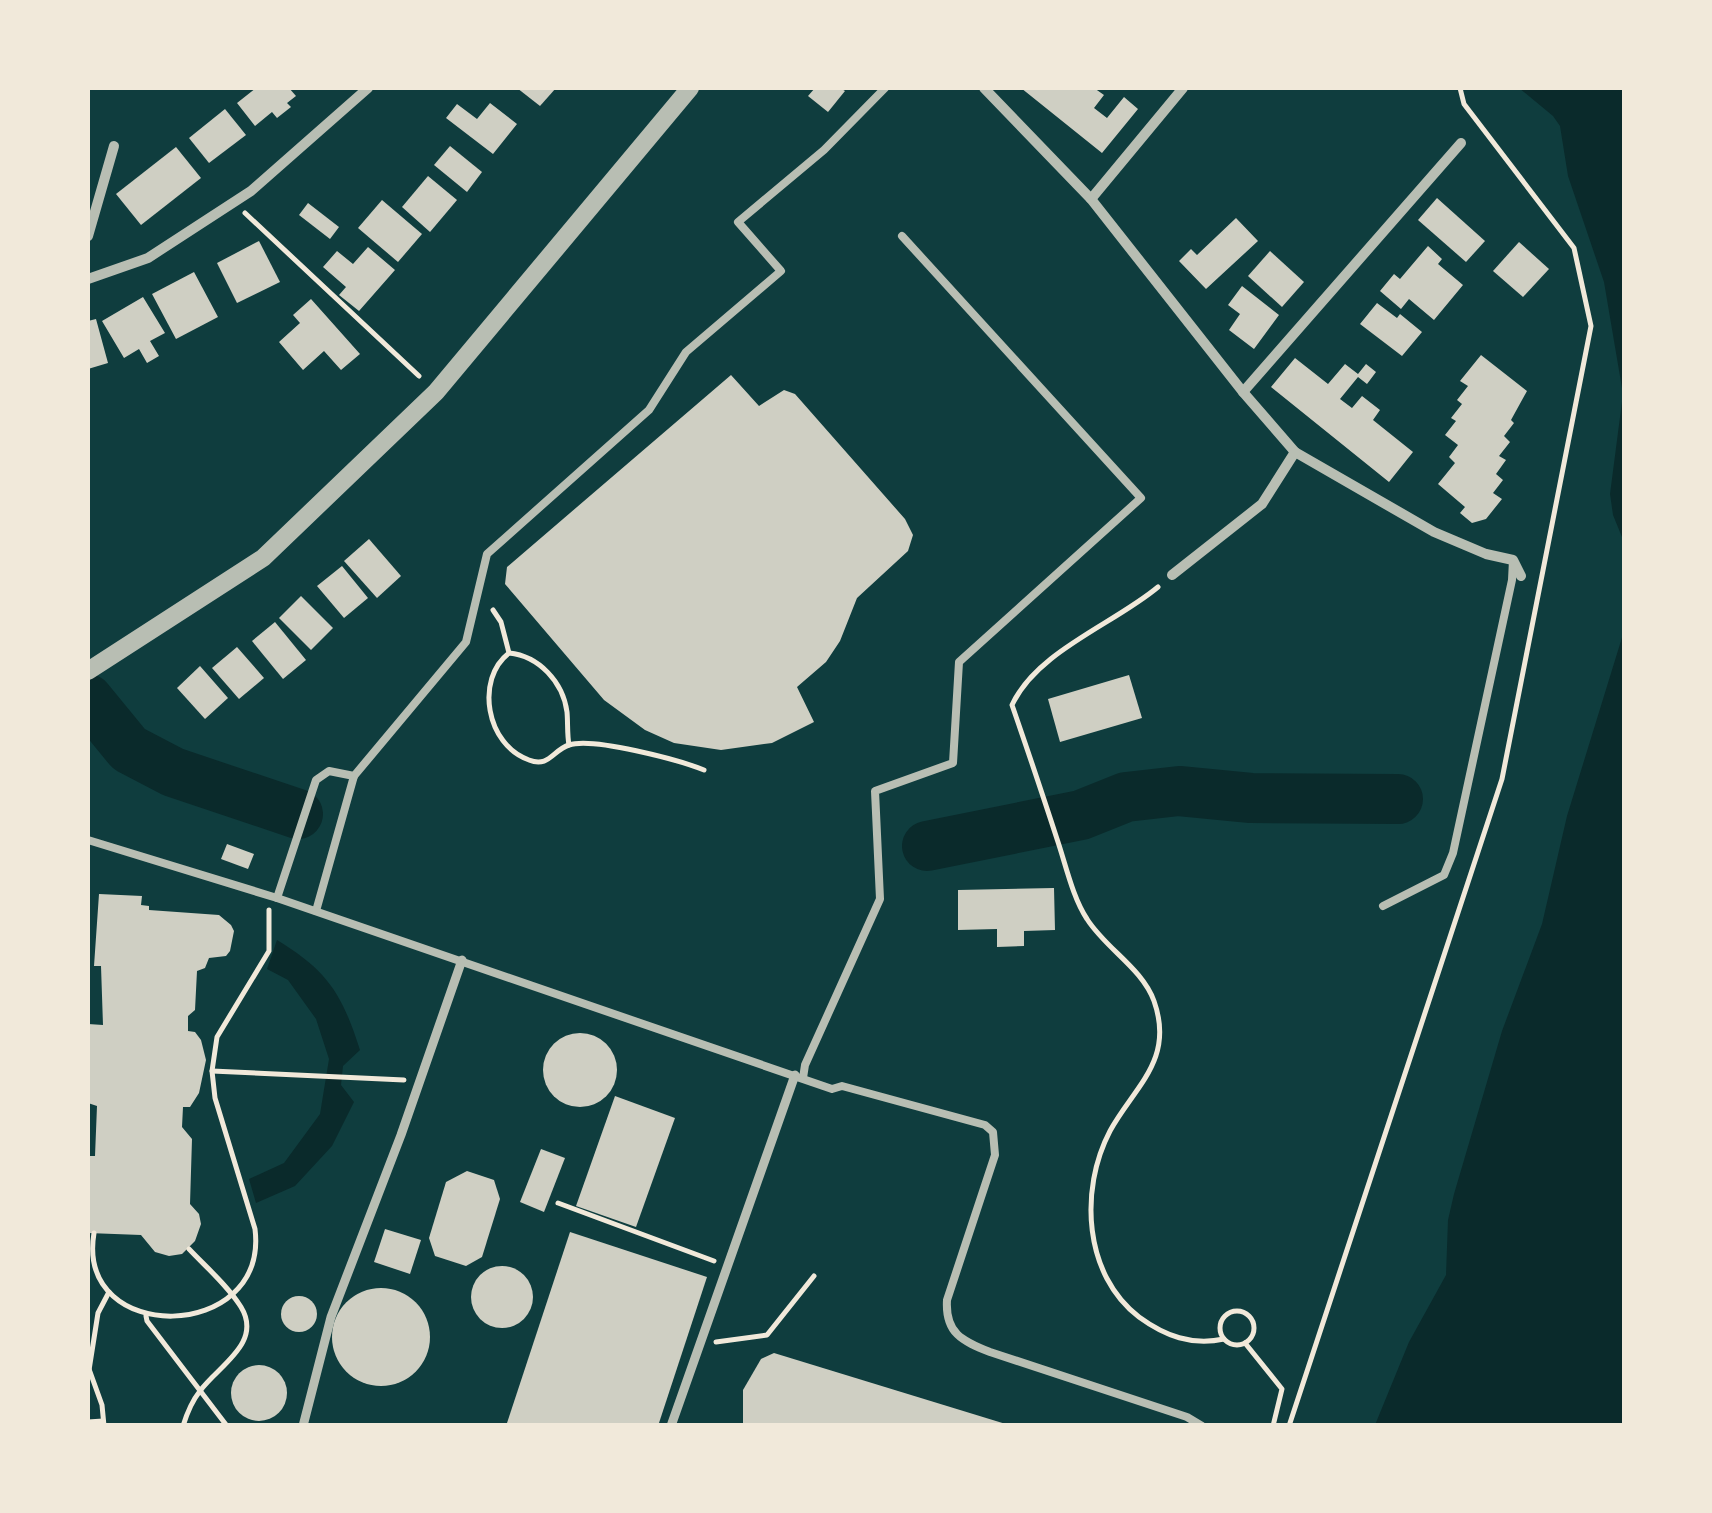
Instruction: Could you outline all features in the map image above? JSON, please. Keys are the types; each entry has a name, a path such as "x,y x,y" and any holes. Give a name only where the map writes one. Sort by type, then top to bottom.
{"street":[{"path":"88,279 148,258 251,191 368,88"},
{"path":"88,671 263,558 436,392 690,88"},
{"path":"984,88 1091,199 1296,452 1434,532 1486,554 1513,560 1521,576"},
{"path":"1091,199 1183,88"},
{"path":"1244,392 1461,144"},
{"path":"88,236 114,146"},
{"path":"1172,576 1262,504 1296,452"},
{"path":"303,1426 331,1317 462,960"},
{"path":"671,1426 726,1265 799,1077"}],"lane":[{"path":"316,911 354,776 466,642 487,554 649,410 686,352 782,271 738,222 824,150 885,88"},
{"path":"799,1077 880,899 875,791 953,764 959,662 1141,498 902,236"},
{"path":"1384,906 1444,875 1512,580 1513,560"},
{"path":"277,898 316,780 328,771 354,776"},
{"path":"88,840 316,911 832,1088 842,1086 972,1121 993,1132 995,1155 947,1300 950,1330 978,1347 1187,1417 1202,1426"}],"path":[{"path":"1460,88 1464,104 1574,248 1591,326"},
{"path":"234,202 420,377"},
{"path":"1172,576 1142,600 1074,642 1020,688 1012,705 1086,918 1148,991 1154,1002 1159,1034 1156,1060 1111,1130 1098,1160 1090,1205 1096,1260 1122,1304 1153,1327 1184,1340 1206,1343 1224,1339"},
{"path":"480,591 501,622 509,652"},
{"path":"509,652 499,660 489,681 489,703 502,739 517,754 539,762 548,761 569,745 610,746 704,770"},
{"path":"509,652 528,657 553,678 564,701 569,745"},
{"path":"94,1233 90,1248 100,1281 146,1316 172,1317 213,1308 232,1296 251,1270 257,1244 253,1219 215,1098 212,1071 217,1037 268,951 270,912 262,894"},
{"path":"212,1071 420,1080"},
{"path":"558,1204 726,1265"},
{"path":"183,1426 199,1392 229,1362 245,1338 247,1324 243,1310 189,1248"},
{"path":"698,1345 767,1334 814,1276"},
{"path":"88,1422 104,1423 88,1369 98,1313 110,1292"},
{"path":"1240,1311 1250,1318 1254,1328 1245,1343 1233,1345 1224,1339 1220,1328 1230,1312 1240,1311"},
{"path":"146,1316 226,1426"},
{"path":"1245,1343 1282,1390 1272,1426"}],"water":[{"path":"1519,88 1624,88 1624,542 1610,494 1623,394 1604,282 1568,176 1560,126"},
{"path":"1624,631 1624,1425 1375,1425 1409,1342 1446,1275 1448,1220 1454,1194 1502,1031 1542,924 1567,816"},
{"path":"277,940 309,962 331,986 347,1014 360,1050 343,1066 341,1085 354,1102 332,1146 295,1186 256,1203 249,1179 284,1163 320,1114 329,1059 316,1019 288,980 267,969"}],"building":[{"path":"256,88 289,88 296,96 287,103 291,107 277,118 272,112 255,126 237,103"},
{"path":"517,88 556,88 540,106"},
{"path":"815,88 845,91 828,112 808,96"},
{"path":"1021,88 1094,88 1104,95 1094,108 1107,118 1124,97 1138,109 1102,153"},
{"path":"490,103 517,124 493,154 446,118 457,104 477,119"},
{"path":"225,109 246,135 209,163 189,138"},
{"path":"450,146 482,172 467,192 434,165"},
{"path":"176,147 201,178 141,225 116,194"},
{"path":"428,176 457,200 430,232 402,207"},
{"path":"1437,198 1485,241 1466,262 1418,220"},
{"path":"382,200 422,234 398,262 358,228"},
{"path":"308,203 339,227 330,239 299,215"},
{"path":"1236,218 1258,241 1206,289 1179,261 1191,249 1197,255"},
{"path":"259,241 280,282 237,303 217,263"},
{"path":"1519,242 1549,269 1523,297 1493,271"},
{"path":"1428,246 1442,259 1438,264 1463,285 1434,320 1409,299 1401,309 1380,291 1394,274 1400,279"},
{"path":"368,247 395,270 359,311 339,295 346,287 323,267 337,251 353,264"},
{"path":"1270,251 1304,282 1282,307 1248,276"},
{"path":"194,272 218,317 176,339 152,294"},
{"path":"1242,286 1279,315 1254,349 1229,330 1240,314 1228,305"},
{"path":"143,297 165,333 150,341 159,356 147,363 139,349 124,358 102,321"},
{"path":"311,299 360,354 341,370 324,351 303,370 279,342 300,323 293,315"},
{"path":"1377,303 1397,318 1400,314 1422,332 1402,356 1360,324"},
{"path":"96,319 108,363 88,369 88,321"},
{"path":"1481,355 1527,391 1504,436 1510,442 1499,456 1506,460 1496,474 1503,480 1493,493 1502,499 1486,519 1472,523 1460,513 1465,507 1438,484 1455,463 1449,457 1458,445 1445,435 1462,404 1457,400 1468,386 1460,381"},
{"path":"1295,358 1328,384 1345,364 1358,374 1366,364 1376,372 1367,384 1358,377 1340,399 1352,408 1362,396 1380,410 1373,420 1413,452 1389,482 1271,387"},
{"path":"731,375 759,406 784,390 795,394 905,519 913,535 908,551 857,598 840,641 826,662 797,687 814,722 772,743 721,750 674,743 645,730 604,700 505,584 507,567"},
{"path":"369,539 401,576 377,598 344,561"},
{"path":"342,566 368,598 344,618 317,586"},
{"path":"301,596 333,628 311,650 279,618"},
{"path":"275,622 306,660 283,679 252,641"},
{"path":"237,647 264,678 239,699 212,668"},
{"path":"200,666 228,698 205,719 177,688"},
{"path":"1129,675 1142,718 1060,742 1048,699"},
{"path":"227,844 254,854 248,869 221,859"},
{"path":"1054,888 1055,930 1024,931 1024,946 997,947 997,929 958,930 958,890"},
{"path":"99,894 142,896 141,905 149,906 149,910 219,915 234,931 226,956 209,958 205,968 197,971 195,1010 188,1016 188,1031 195,1032 201,1040 206,1060 199,1093 190,1107 183,1107 182,1127 192,1139 190,1204 199,1214 201,1224 195,1241 182,1254 155,1252 141,1235 88,1233 88,1156 95,1156 97,1106 88,1103 88,1024 103,1025 101,966 94,966"},
{"path":"580,1033 606,1044 617,1070 606,1096 580,1107 554,1096 543,1070 554,1044"},
{"path":"615,1096 675,1118 636,1227 576,1206"},
{"path":"541,1149 565,1158 544,1212 520,1202"},
{"path":"467,1171 494,1180 500,1199 482,1257 466,1266 435,1256 429,1238 446,1182"},
{"path":"385,1229 421,1240 410,1274 374,1262"},
{"path":"570,1232 707,1277 658,1426 506,1426"},
{"path":"502,1266 524,1275 533,1297 524,1319 502,1328 480,1319 471,1297 480,1275"},
{"path":"381,1288 400,1291 416,1302 427,1318 427,1356 416,1372 400,1383 381,1386 362,1383 346,1372 335,1356 332,1337 335,1318 346,1302 362,1291"},
{"path":"299,1296 312,1301 317,1314 312,1327 299,1332 286,1327 281,1314 286,1301"},
{"path":"774,1353 1009,1426 743,1426 743,1390 761,1359"},
{"path":"259,1365 279,1373 287,1393 279,1413 259,1421 239,1413 231,1393 239,1373"}],"waterway":[{"path":"88,699 129,749 173,772 298,814"},
{"path":"927,846 1081,815 1126,797 1179,791 1251,798 1398,799"}]}
